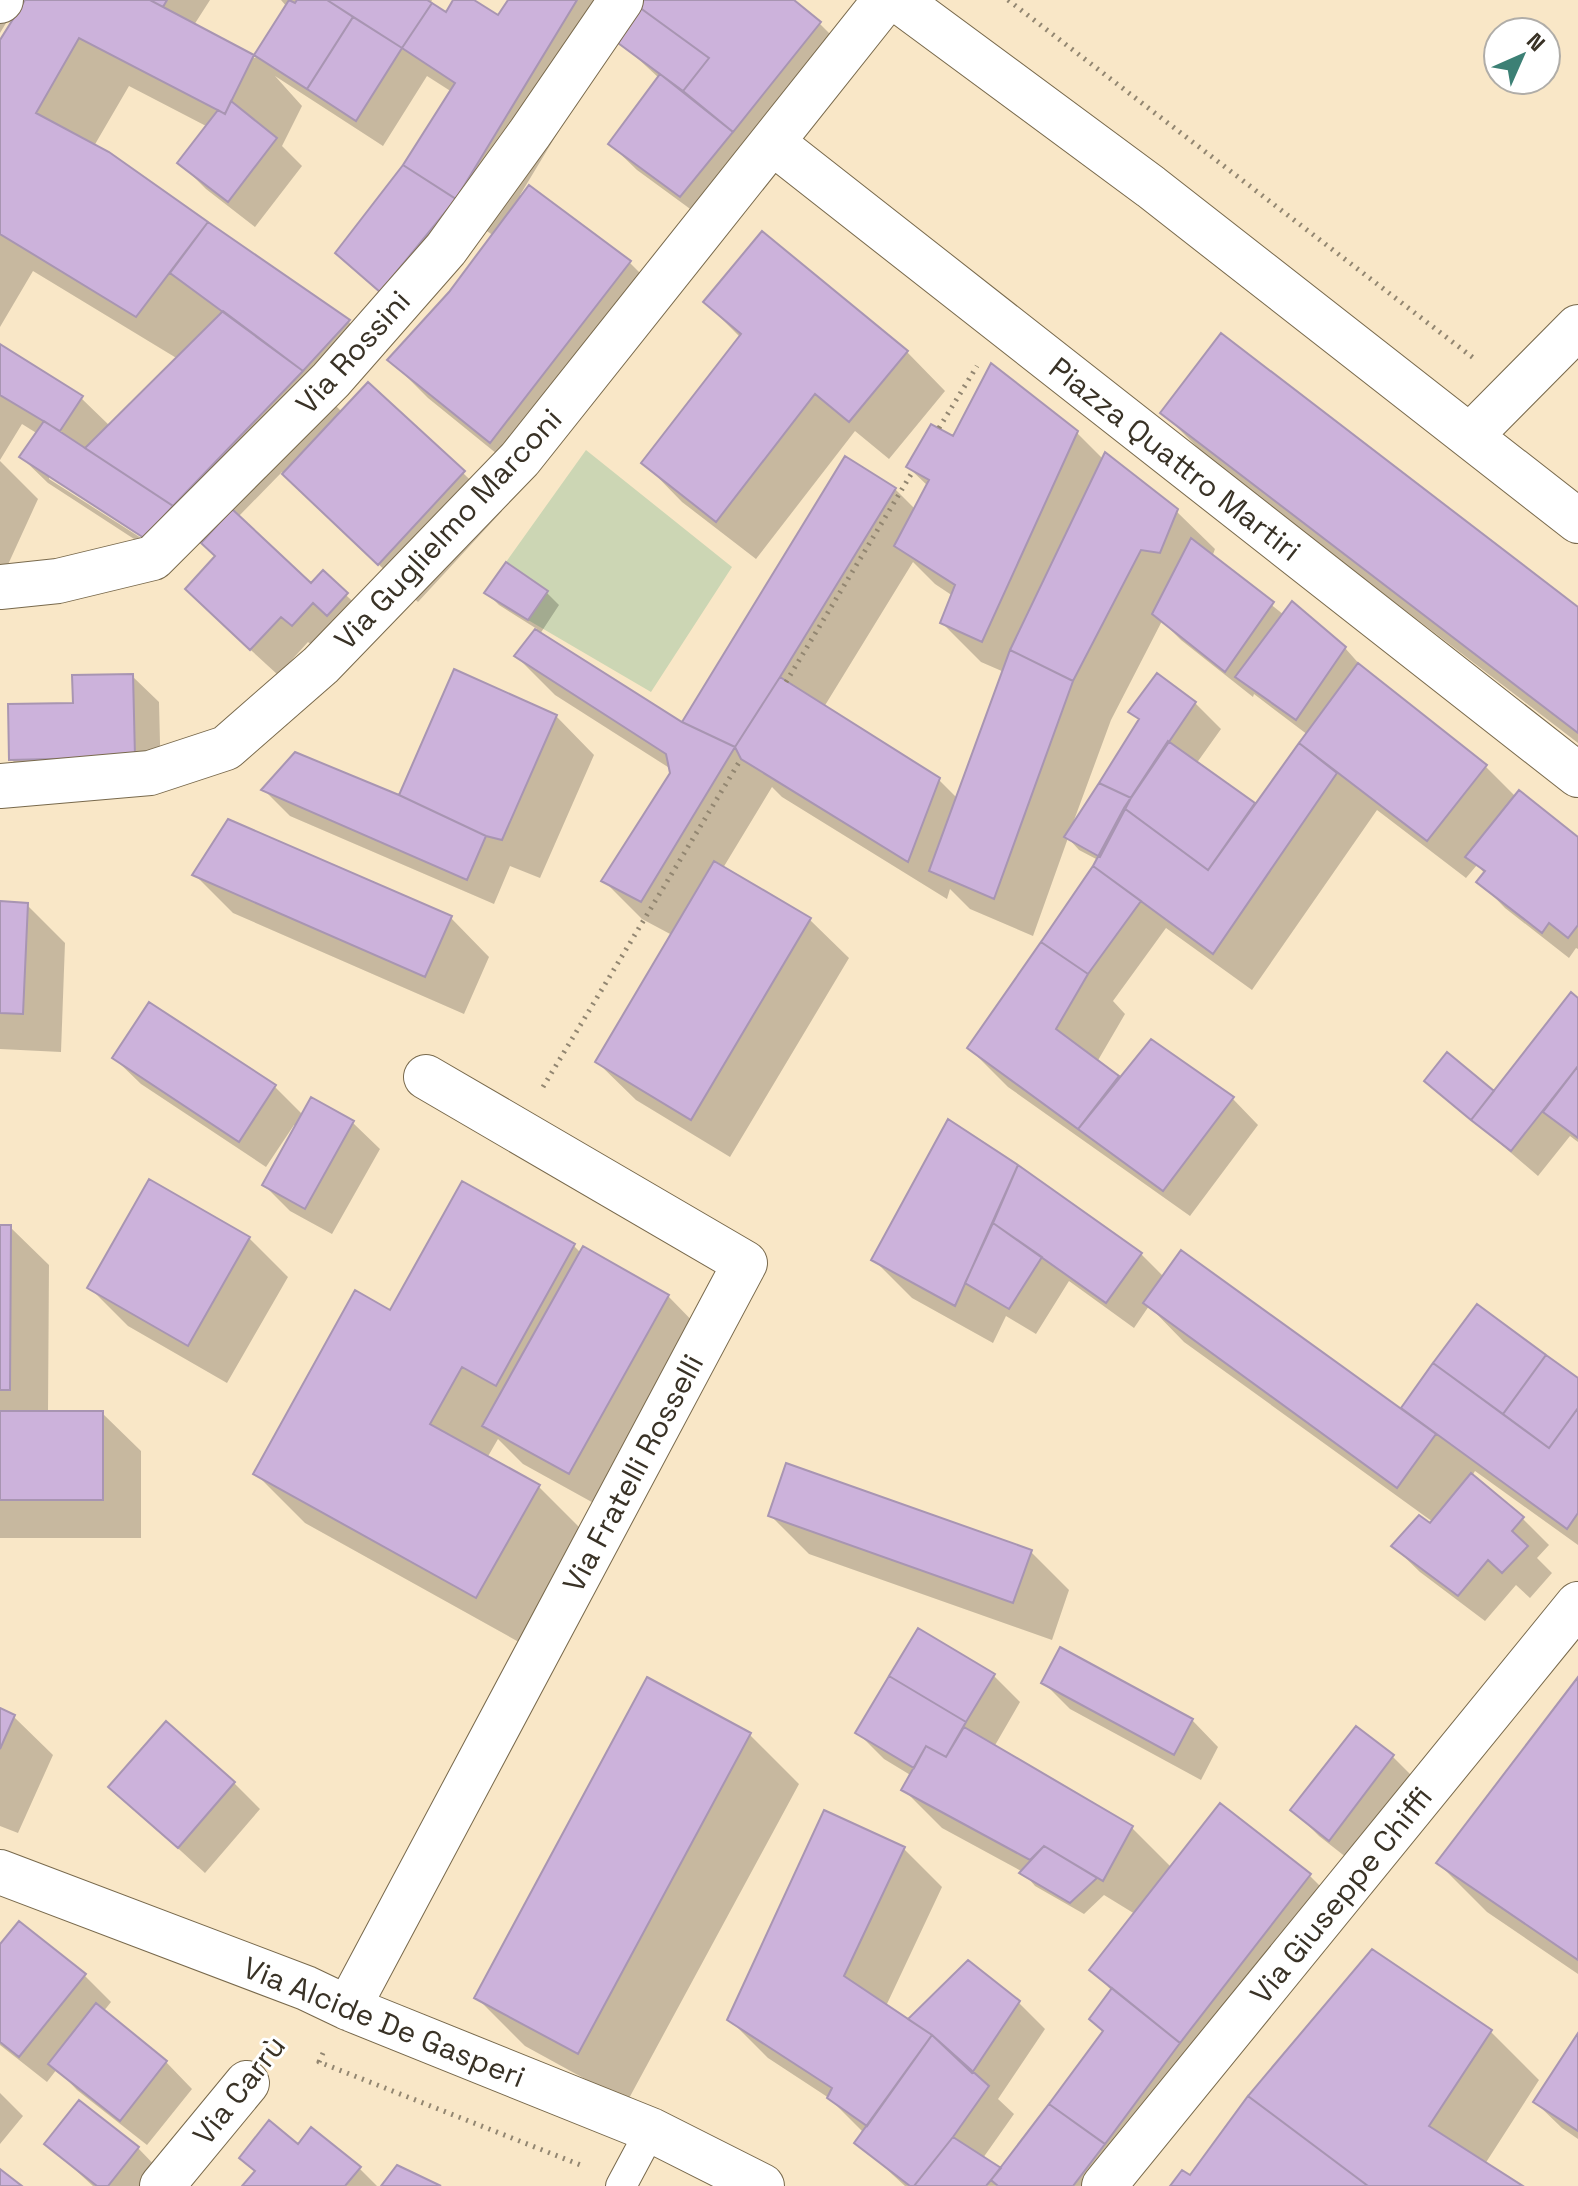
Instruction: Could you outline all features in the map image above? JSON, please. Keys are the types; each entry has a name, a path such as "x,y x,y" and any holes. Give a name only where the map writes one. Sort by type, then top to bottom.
{"street":[{"name":"Via Rossini","path":"0,587 58,581 153,558 331,380 446,249 621,0"},
{"name":"Via Guglielmo Marconi","path":"0,786 150,773 226,748 321,665 520,459 885,0"},
{"path":"898,0 1151,187 1578,521"},
{"name":"Piazza Quattro Martiri","path":"773,143 1578,775"},
{"path":"1471,435 1578,327"},
{"name":"Via Fratelli Rosselli","path":"348,2008 745,1263 426,1077"},
{"name":"Via Giuseppe Chiffi","path":"1104,2186 1578,1604"},
{"name":"Via Alcide De Gasperi","path":"0,1872 306,1988 348,2008 651,2130 762,2186"},
{"name":"Via Carrù","path":"162,2186 247,2083"}],"lane":[{"path":"621,2186 651,2130"}],"path":[{"path":"1008,0 1515,390"},
{"path":"939,428 1002,324"},
{"path":"786,682 913,471"},
{"path":"517,1130 741,759"}],"green space":[{"path":"586,450 732,567 651,692 528,620 547,590 506,562"}],"building":[{"path":"25,0 150,0 254,55 225,114 79,38 36,113 109,152 208,222 136,317 0,234 0,40"},
{"path":"150,0 167,0 163,7"},
{"path":"289,0 295,3 297,0 327,0 353,17 307,89 254,55"},
{"path":"327,0 427,0 432,3 402,48"},
{"path":"453,0 474,0 498,15 508,0 577,0 456,199 403,165 455,83 402,48 432,3 446,12"},
{"path":"644,0 794,0 821,22 733,132 683,91 709,58 639,7"},
{"path":"639,7 709,58 683,91 618,43"},
{"path":"353,17 402,48 356,121 307,89"},
{"path":"660,74 733,132 680,197 608,144"},
{"path":"231,101 277,138 228,202 177,163 218,110 225,114"},
{"path":"403,165 456,199 380,292 335,253"},
{"path":"529,185 631,261 490,443 387,360 449,292"},
{"path":"208,222 350,320 303,371 170,273"},
{"path":"762,231 908,351 849,422 815,394 716,522 641,463 741,334 703,302"},
{"path":"223,311 303,371 173,506 85,448"},
{"path":"1221,333 1578,607 1578,733 1160,413"},
{"path":"0,344 83,396 60,431 0,395"},
{"path":"991,363 1078,431 982,642 940,623 955,585 894,546 929,480 906,467 931,424 953,436"},
{"path":"368,382 465,471 378,565 282,474"},
{"path":"44,421 173,506 144,538 19,457"},
{"path":"1105,452 1178,509 1160,553 1141,550 1073,681 1010,650"},
{"path":"845,456 896,488 735,747 682,722"},
{"path":"232,509 311,583 323,570 348,593 327,616 313,603 292,626 281,617 250,650 185,589 215,556 201,543"},
{"path":"1191,538 1274,602 1225,672 1152,614"},
{"path":"506,562 548,591 528,620 484,593"},
{"path":"1292,601 1346,647 1296,720 1235,677"},
{"path":"535,629 682,722 735,747 641,902 601,881 670,773 666,754 514,656"},
{"path":"1010,650 1073,681 994,899 929,871"},
{"path":"1358,663 1487,765 1427,841 1299,743"},
{"path":"454,669 557,715 502,840 486,836 399,795"},
{"path":"1157,673 1196,702 1131,798 1099,783 1139,719 1128,712"},
{"path":"133,674 135,757 9,760 8,704 73,703 72,675"},
{"path":"780,677 940,778 908,862 741,759 735,747"},
{"path":"1168,741 1255,803 1208,870 1124,808"},
{"path":"1299,743 1337,773 1213,954 1093,866 1124,808 1208,870"},
{"path":"295,752 399,795 486,836 467,880 261,790"},
{"path":"1099,783 1131,798 1100,857 1064,837"},
{"path":"1519,790 1578,837 1578,925 1568,938 1549,923 1542,933 1476,882 1485,871 1465,857"},
{"path":"228,819 452,916 425,977 192,875"},
{"path":"714,861 811,918 691,1120 595,1062"},
{"path":"1093,866 1141,901 1088,974 1041,942"},
{"path":"0,901 28,903 23,1014 0,1013"},
{"path":"1041,942 1088,974 1056,1029 1119,1076 1078,1129 967,1048"},
{"path":"1571,992 1578,998 1578,1066 1511,1151 1471,1120"},
{"path":"149,1002 276,1085 239,1142 112,1058"},
{"path":"1151,1039 1234,1097 1163,1191 1078,1129"},
{"path":"1447,1052 1494,1091 1471,1120 1424,1081"},
{"path":"1578,1066 1578,1138 1543,1112"},
{"path":"311,1097 354,1121 305,1209 262,1185"},
{"path":"948,1119 1018,1165 955,1306 871,1260"},
{"path":"1018,1165 1142,1253 1106,1303 993,1223"},
{"path":"149,1179 250,1237 188,1346 87,1288"},
{"path":"462,1181 575,1244 496,1386 462,1367 430,1424 540,1485 476,1598 253,1474 355,1290 390,1310"},
{"path":"993,1223 1042,1257 1009,1309 965,1283"},
{"path":"0,1225 11,1225 10,1390 0,1390"},
{"path":"583,1246 669,1295 569,1474 482,1426"},
{"path":"1181,1250 1436,1434 1397,1488 1143,1303"},
{"path":"1477,1304 1546,1355 1503,1414 1433,1363"},
{"path":"1546,1355 1578,1378 1578,1408 1549,1448 1503,1414"},
{"path":"1433,1363 1549,1448 1578,1408 1578,1513 1567,1529 1401,1408"},
{"path":"0,1411 103,1411 103,1500 0,1500"},
{"path":"786,1463 1032,1550 1013,1603 768,1516"},
{"path":"1471,1473 1524,1517 1512,1531 1528,1546 1502,1573 1488,1560 1458,1596 1391,1546 1419,1515 1430,1523"},
{"path":"918,1628 995,1674 966,1722 889,1676"},
{"path":"1060,1647 1193,1719 1174,1755 1041,1683"},
{"path":"889,1676 966,1722 946,1757 926,1746 914,1768 855,1733"},
{"path":"647,1677 751,1733 578,2054 474,1998"},
{"path":"1578,1677 1578,1960 1436,1863"},
{"path":"0,1708 15,1715 0,1749"},
{"path":"166,1721 235,1782 178,1848 108,1787"},
{"path":"1356,1726 1394,1755 1329,1841 1290,1810"},
{"path":"964,1727 1133,1826 1103,1881 1044,1846 1030,1860 901,1790 926,1746 946,1757"},
{"path":"1220,1803 1311,1874 1180,2043 1089,1970"},
{"path":"824,1810 905,1847 844,1976 932,2035 867,2126 827,2098 832,2088 727,2020"},
{"path":"1044,1846 1097,1878 1070,1903 1019,1873"},
{"path":"19,1921 86,1974 19,2057 0,2042 0,1944"},
{"path":"1372,1949 1492,2030 1429,2126 1523,2186 1368,2186 1248,2096"},
{"path":"968,1960 1020,2001 972,2073 932,2035 908,2019"},
{"path":"1112,1988 1180,2043 1105,2144 1049,2104 1103,2031 1089,2019"},
{"path":"96,2003 167,2061 120,2121 48,2064"},
{"path":"1578,2033 1578,2131 1533,2102"},
{"path":"932,2035 989,2086 953,2137 914,2186 910,2186 854,2143"},
{"path":"1248,2096 1368,2186 1170,2186 1182,2170 1190,2175"},
{"path":"79,2100 139,2147 108,2186 97,2186 44,2144"},
{"path":"1049,2104 1105,2144 1073,2186 998,2186 991,2180"},
{"path":"269,2120 298,2144 311,2127 361,2167 345,2186 242,2186 255,2171 239,2158"},
{"path":"953,2137 1001,2168 986,2186 914,2186"},
{"path":"397,2165 441,2186 381,2186"},
{"path":"0,2169 22,2186 0,2186"}]}
